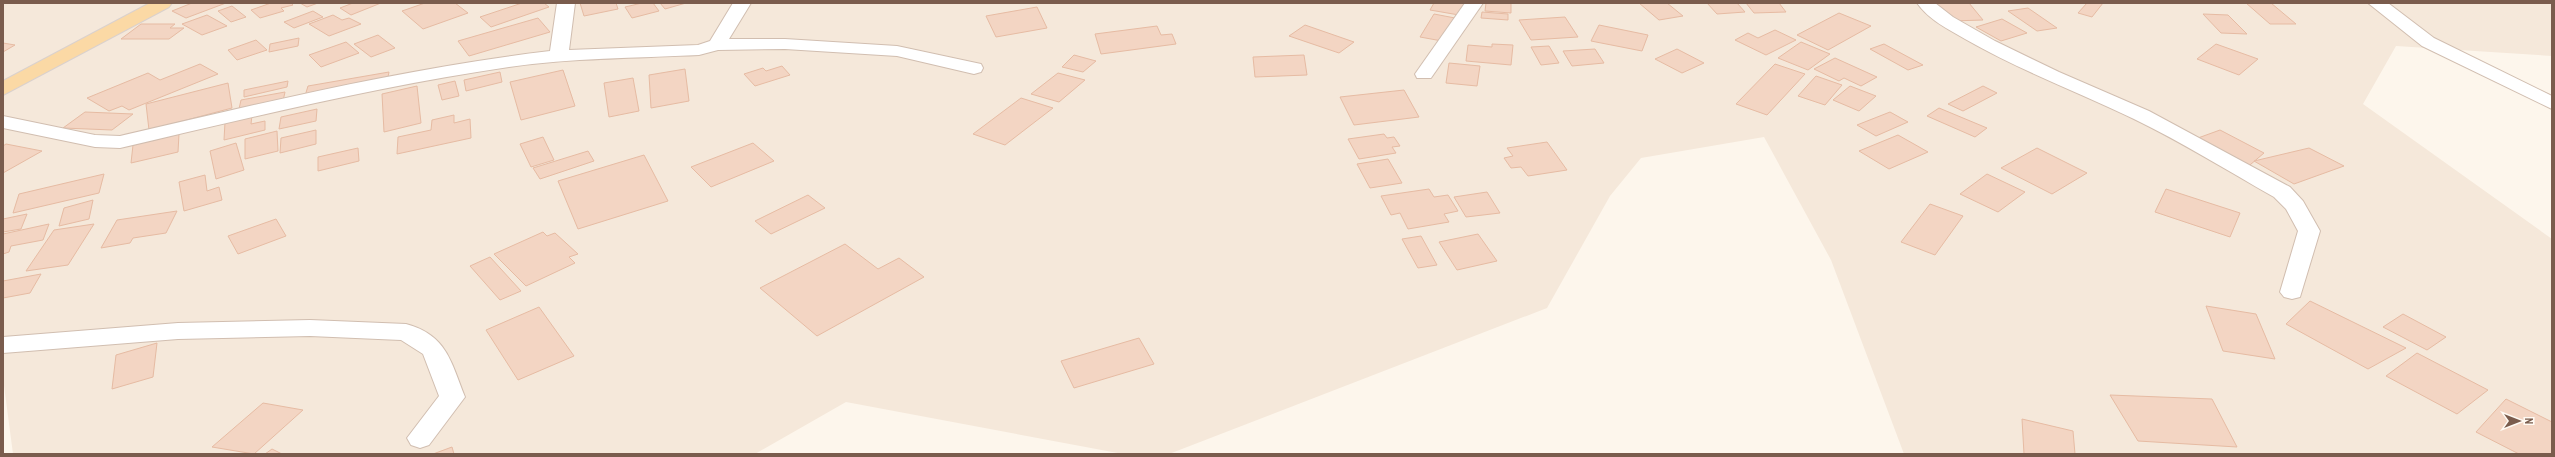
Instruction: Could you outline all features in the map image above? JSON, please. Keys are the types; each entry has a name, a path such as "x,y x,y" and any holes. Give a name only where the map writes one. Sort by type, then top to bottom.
{"main road":[{"path":"3,77 143,3"},
{"path":"3,89 162,3"}],"street":[{"path":"559,56 566,3"},
{"path":"717,45 742,3"},
{"path":"1424,74 1474,3"},
{"path":"1926,3 1930,9 1946,21 1989,45 2052,76 2142,115 2282,192 2295,206 2309,231 2292,292"},
{"path":"2377,3 2428,42 2552,103"},
{"path":"3,122 95,141 120,142 287,103 508,62 559,56 699,50 717,45 785,44 897,51 974,68"},
{"path":"3,345 178,331 310,328 406,332 433,349 452,397 420,438"}],"shaded area":[{"path":"3,3 2552,3 2552,56 2396,46 2363,104 2552,239 2552,454 1904,454 1831,260 1764,137 1641,158 1610,196 1547,308 1169,454 1123,454 846,402 755,454 13,454 3,378"}],"building":[{"path":"192,3 226,3 186,18 172,11"},
{"path":"271,3 291,3 293,5 281,8 284,11 260,18 251,10"},
{"path":"300,3 318,3 307,7"},
{"path":"353,3 381,3 351,15 340,8"},
{"path":"425,3 455,3 468,13 423,29 402,11"},
{"path":"522,3 544,3 549,7 491,27 480,17"},
{"path":"580,3 616,3 618,9 584,16"},
{"path":"642,3 653,3 659,11 632,18 625,7"},
{"path":"660,3 686,3 665,9"},
{"path":"1434,3 1466,3 1459,15 1430,10"},
{"path":"1486,3 1511,3 1511,13 1485,11"},
{"path":"1639,3 1667,3 1683,16 1659,20"},
{"path":"1707,3 1737,3 1745,12 1717,14"},
{"path":"1746,3 1779,3 1786,12 1754,13"},
{"path":"1936,3 1969,3 1983,20 1951,21"},
{"path":"2087,3 2103,3 2092,17 2078,13"},
{"path":"2246,3 2271,3 2296,24 2270,24"},
{"path":"232,6 246,17 231,22 218,11"},
{"path":"1037,7 1047,28 996,37 986,16"},
{"path":"2028,8 2057,28 2037,31 2008,11"},
{"path":"313,11 323,17 294,28 284,22"},
{"path":"1482,12 1508,14 1508,20 1481,18"},
{"path":"1839,13 1871,26 1828,50 1797,35"},
{"path":"1434,14 1455,18 1442,41 1420,37"},
{"path":"2203,14 2228,15 2247,34 2221,33"},
{"path":"207,15 227,26 202,35 182,24"},
{"path":"333,15 342,20 349,18 361,24 329,36 309,24"},
{"path":"1565,17 1578,37 1531,40 1519,20"},
{"path":"538,18 550,32 469,56 458,41"},
{"path":"2002,19 2027,33 2001,41 1976,27"},
{"path":"141,24 175,24 170,28 184,28 169,39 121,39"},
{"path":"1305,25 1354,42 1339,53 1289,36"},
{"path":"1599,25 1648,35 1642,51 1591,41"},
{"path":"1157,26 1161,35 1172,34 1176,44 1101,54 1095,34"},
{"path":"1775,30 1796,40 1766,55 1735,40 1748,33 1758,38"},
{"path":"378,35 395,48 371,57 354,44"},
{"path":"299,38 298,46 269,52 270,44"},
{"path":"256,40 267,50 237,60 228,50"},
{"path":"346,42 359,53 321,67 309,55"},
{"path":"1801,42 1830,54 1808,70 1778,58"},
{"path":"3,43 15,45 3,52"},
{"path":"1492,44 1513,45 1511,65 1466,61 1468,45 1492,47"},
{"path":"1884,44 1923,65 1908,70 1870,49"},
{"path":"2216,44 2258,59 2239,75 2197,59"},
{"path":"1549,46 1559,63 1541,65 1531,47"},
{"path":"1595,49 1604,63 1572,66 1563,51"},
{"path":"1677,49 1704,63 1682,73 1655,59"},
{"path":"1074,55 1096,61 1083,72 1062,67"},
{"path":"1304,55 1307,75 1255,77 1253,57"},
{"path":"1835,58 1877,77 1861,86 1844,78 1839,81 1814,69"},
{"path":"1449,63 1480,66 1477,86 1446,83"},
{"path":"200,64 218,74 129,110 122,106 109,111 87,98 148,73 160,80"},
{"path":"1775,64 1805,74 1767,115 1736,104"},
{"path":"782,66 790,75 755,86 744,74 763,68 766,71"},
{"path":"685,69 689,101 651,108 649,75"},
{"path":"563,70 575,106 521,120 510,82"},
{"path":"389,72 387,82 305,96 308,86"},
{"path":"500,72 502,82 466,91 464,80"},
{"path":"1058,73 1085,80 1059,102 1031,94"},
{"path":"1816,76 1842,85 1825,105 1798,96"},
{"path":"633,78 639,111 609,117 604,83"},
{"path":"288,81 287,87 244,97 244,90"},
{"path":"455,81 459,96 442,100 438,85"},
{"path":"228,83 232,108 149,130 146,104"},
{"path":"417,86 421,123 384,132 382,94"},
{"path":"1850,86 1876,96 1859,111 1833,100"},
{"path":"1983,86 1997,93 1963,111 1948,104"},
{"path":"1404,90 1419,117 1354,125 1340,97"},
{"path":"285,92 283,101 239,109 241,100"},
{"path":"1021,98 1053,108 1005,145 973,134"},
{"path":"1939,108 1987,128 1975,137 1927,116"},
{"path":"317,109 316,121 279,129 281,117"},
{"path":"85,112 133,114 112,130 63,128"},
{"path":"1890,112 1908,122 1876,136 1857,125"},
{"path":"252,115 251,124 265,121 265,130 224,140 225,122"},
{"path":"454,115 454,123 470,119 471,138 397,154 398,137 431,130 432,120"},
{"path":"316,130 316,144 280,153 281,138"},
{"path":"2220,130 2264,153 2244,170 2198,138"},
{"path":"277,131 278,151 245,159 245,139"},
{"path":"179,134 178,152 131,163 133,145"},
{"path":"1384,134 1387,138 1394,137 1400,146 1392,147 1396,153 1359,159 1348,139"},
{"path":"1898,135 1928,152 1889,169 1859,151"},
{"path":"543,137 554,160 531,167 520,144"},
{"path":"1547,142 1567,170 1528,176 1521,167 1511,168 1504,158 1513,156 1507,148"},
{"path":"236,143 244,170 216,179 210,151"},
{"path":"753,143 774,161 711,187 691,167"},
{"path":"6,144 42,151 3,173 3,146"},
{"path":"358,148 359,161 318,171 318,157"},
{"path":"2037,148 2087,173 2052,194 2001,168"},
{"path":"2309,148 2344,166 2294,184 2254,161"},
{"path":"588,151 594,161 540,179 533,168"},
{"path":"644,155 668,201 578,229 558,181"},
{"path":"1388,159 1402,183 1370,188 1357,164"},
{"path":"104,174 99,193 13,213 19,194"},
{"path":"1987,174 2025,192 1998,212 1960,194"},
{"path":"205,175 207,191 219,187 222,200 184,211 179,182"},
{"path":"1429,189 1434,197 1448,195 1458,211 1444,214 1449,222 1408,229 1400,213 1391,215 1381,196"},
{"path":"2166,189 2240,213 2230,237 2155,212"},
{"path":"1487,192 1500,213 1466,217 1454,197"},
{"path":"808,195 825,208 771,234 755,221"},
{"path":"93,200 89,219 59,226 64,208"},
{"path":"1930,204 1963,216 1935,255 1901,242"},
{"path":"177,211 166,233 133,238 130,243 101,248 117,220"},
{"path":"27,214 21,229 3,232 3,219"},
{"path":"276,219 286,236 238,254 228,236"},
{"path":"49,224 43,240 11,246 9,252 3,254 3,234"},
{"path":"94,224 68,265 26,271 54,230"},
{"path":"543,232 547,236 555,233 578,254 569,257 575,263 526,286 494,254"},
{"path":"1478,234 1497,261 1457,270 1439,242"},
{"path":"1421,236 1437,265 1418,268 1402,239"},
{"path":"845,244 878,269 899,258 924,277 817,336 760,288"},
{"path":"490,257 521,291 500,300 470,266"},
{"path":"41,274 30,293 3,298 3,281"},
{"path":"2310,301 2406,348 2368,369 2286,324"},
{"path":"2206,306 2256,314 2275,359 2223,351"},
{"path":"539,307 574,356 518,380 486,330"},
{"path":"2403,314 2446,337 2427,350 2383,327"},
{"path":"1139,338 1154,364 1074,388 1061,361"},
{"path":"157,343 153,377 112,389 116,355"},
{"path":"2417,353 2488,390 2457,414 2386,376"},
{"path":"2110,395 2212,399 2237,447 2138,441"},
{"path":"2506,399 2552,422 2552,454 2519,454 2476,432"},
{"path":"263,403 303,410 254,454 212,447"},
{"path":"2022,419 2073,431 2075,454 2024,454"},
{"path":"452,447 454,454 433,454"},
{"path":"272,449 282,454 265,454"}]}
